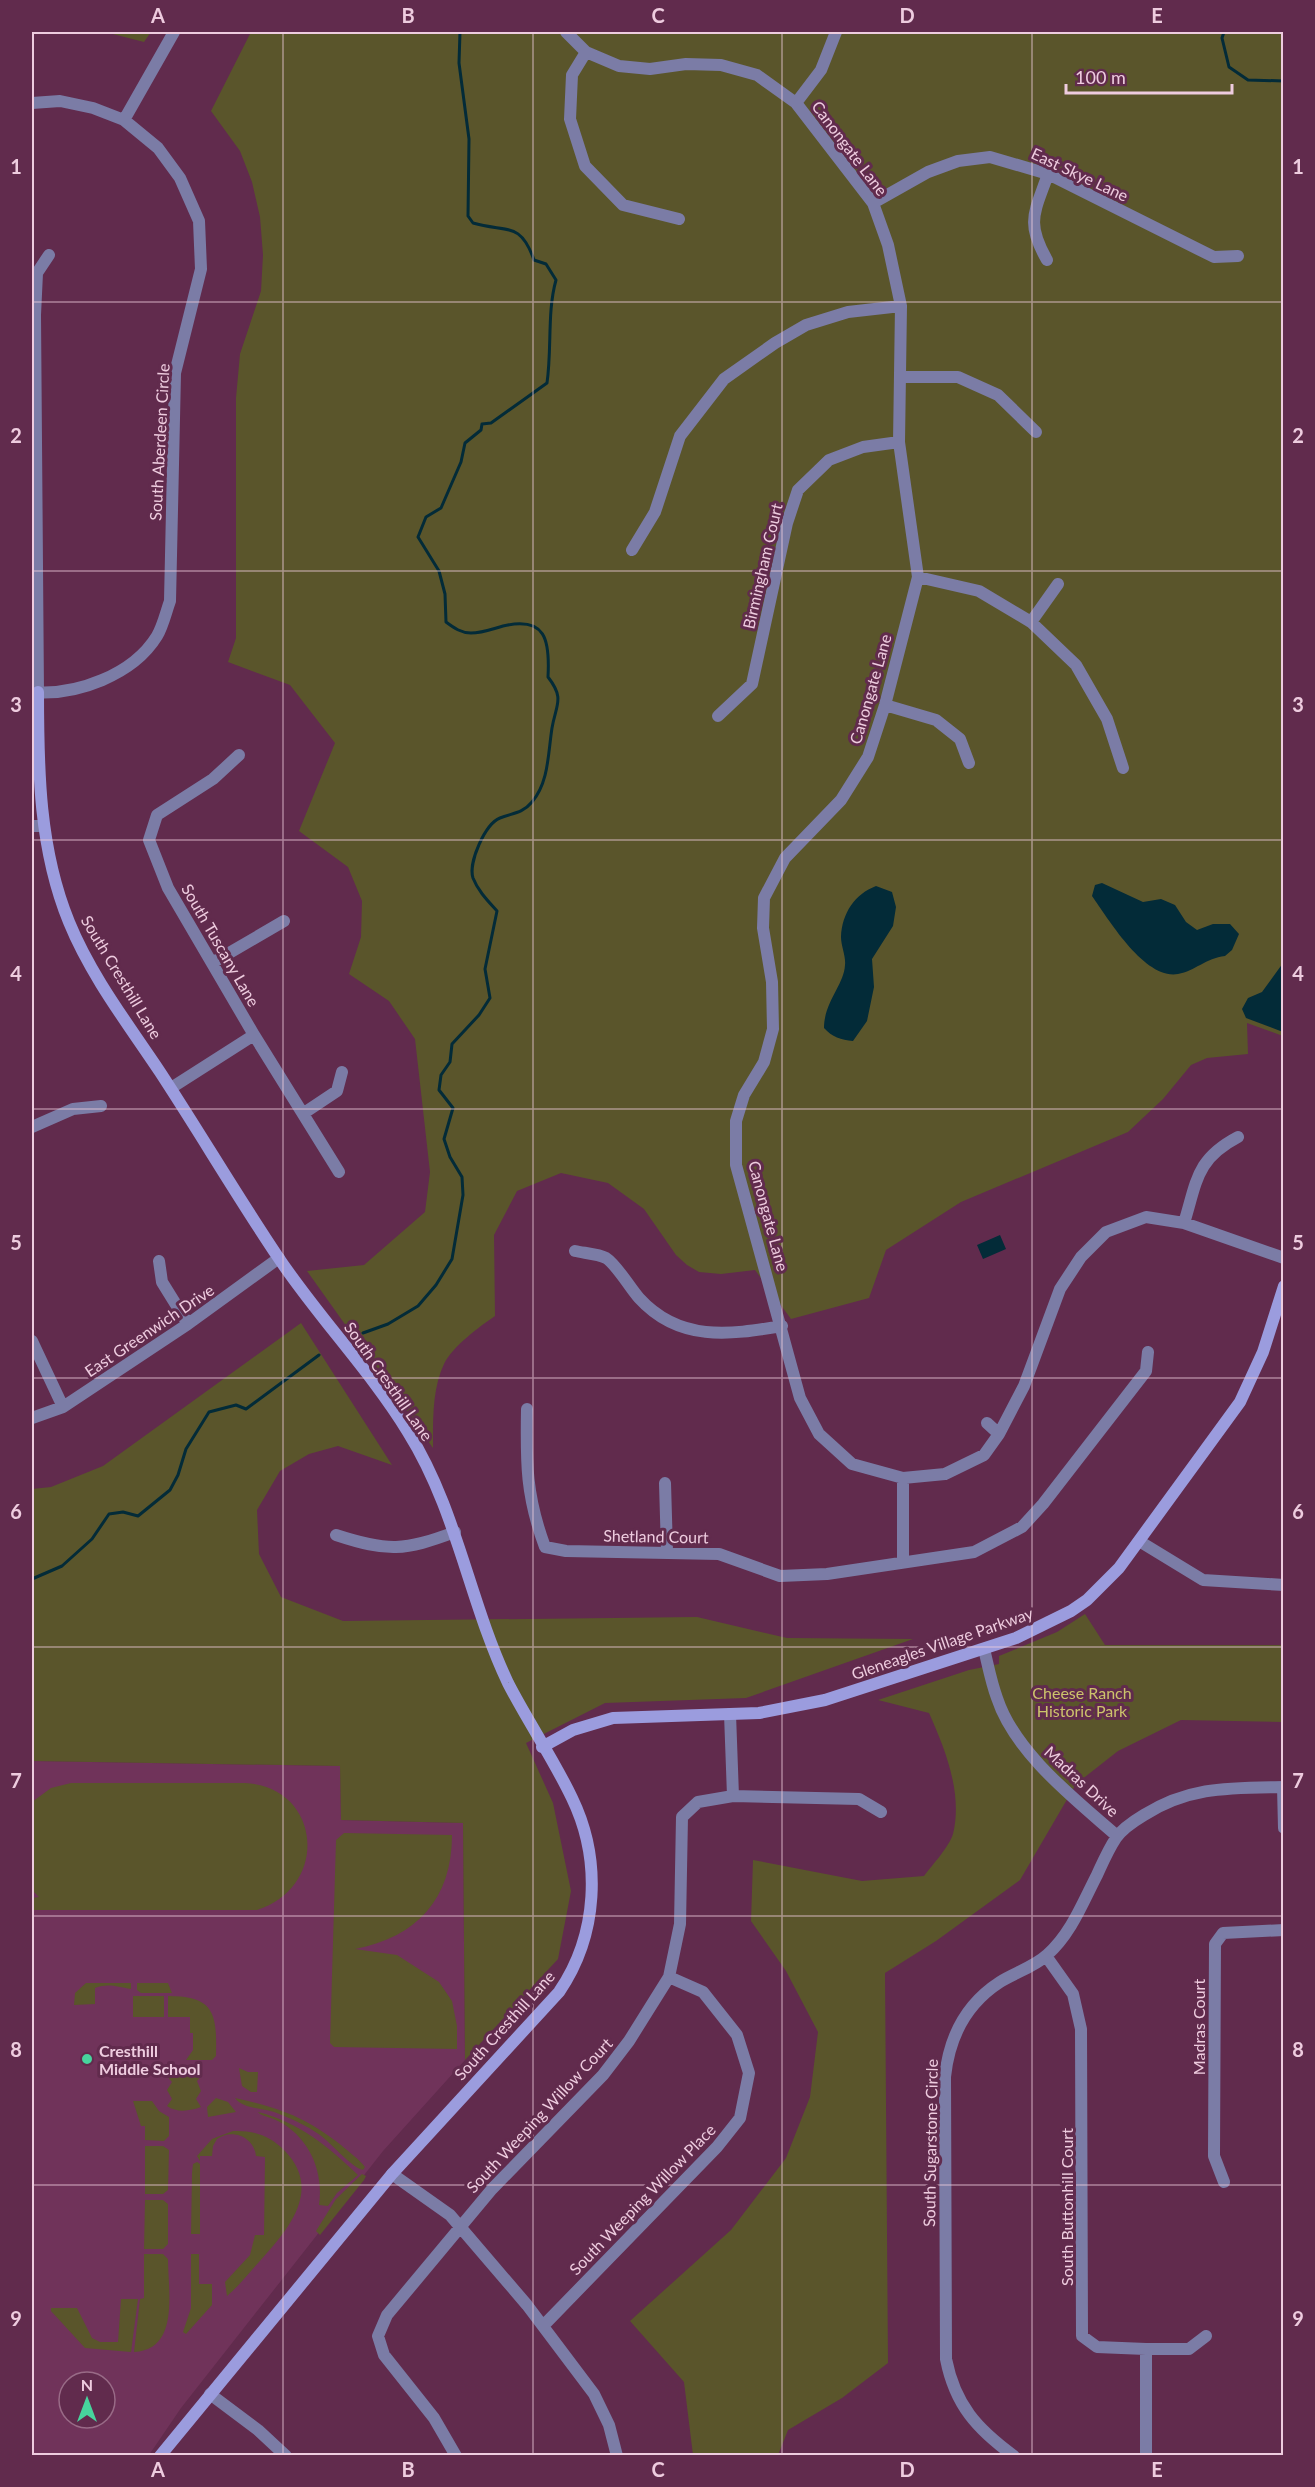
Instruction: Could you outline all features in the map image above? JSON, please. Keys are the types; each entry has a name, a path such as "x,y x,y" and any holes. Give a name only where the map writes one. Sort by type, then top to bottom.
{"street":[{"path":"124,120 174,32"},
{"path":"566,32 586,52 572,75 570,119 585,166 623,205 679,219"},
{"path":"796,103 821,70 836,32"},
{"name":"Canongate Lane","path":"586,52 619,66 650,69 686,64 722,65 757,75 796,103 873,203 888,245 901,306 899,442 918,577 885,705 867,757 842,800 785,858 764,898 763,928 772,982 773,1029 764,1062 744,1095 736,1121 736,1165 800,1398 819,1434 852,1464 903,1478 945,1474 984,1455 999,1434 1024,1386 1060,1289 1081,1257 1106,1232 1146,1217 1184,1223 1284,1258"},
{"name":"South Aberdeen Circle","path":"32,103 60,101 93,108 124,120 158,148 180,178 199,221 201,269 175,373 170,601 157,636 129,667 84,687 35,692"},
{"name":"East Skye Lane","path":"873,203 928,172 958,160 990,157 1048,174 1214,257 1238,256"},
{"path":"1047,260 1035,241 1032,220 1048,174"},
{"name":"South Cresthill Lane","path":"49,255 37,273 35,315 35,692 38,826 54,879 80,945 279,1258 409,1434 433,1475 455,1532 495,1653 542,1747 572,1798 588,1847 591,1870 590,1914 580,1956 559,1992 392,2174 160,2456"},
{"path":"632,550 655,512 680,436 724,379 775,342 806,325 848,312 901,306"},
{"path":"901,376 957,376 998,394 1036,432"},
{"name":"Birmingham Court","path":"718,716 752,684 787,523 798,489 829,459 863,447 899,442"},
{"path":"918,577 979,591 1031,622 1076,665 1107,719 1123,768"},
{"path":"1031,622 1058,584"},
{"path":"885,705 936,720 960,740 969,763"},
{"name":"South Tuscany Lane","path":"240,755 213,778 157,815 149,840 168,888 254,1035 339,1173"},
{"path":"212,963 284,921"},
{"path":"171,1088 254,1035"},
{"path":"304,1113 337,1091 342,1072"},
{"path":"32,1127 73,1109 101,1106"},
{"path":"1184,1223 1200,1171 1217,1148 1238,1137"},
{"path":"574,1251 606,1258 640,1300 663,1318 691,1330 723,1335 782,1326"},
{"name":"East Greenwich Drive","path":"32,1418 63,1407 188,1324 279,1258"},
{"path":"159,1261 162,1282 188,1324"},
{"name":"Gleneagles Village Parkway","path":"542,1747 573,1730 613,1718 730,1714 787,1709 825,1700 984,1649 1048,1625 1087,1600 1119,1568 1240,1402 1263,1352 1284,1286"},
{"path":"32,1341 63,1407"},
{"name":"Shetland Court","path":"527,1409 526,1470 532,1513 545,1547 566,1551 667,1551 719,1554 780,1576 827,1574 974,1552 1022,1527 1043,1504 1146,1371 1148,1352"},
{"path":"987,1423 999,1434"},
{"path":"903,1478 903,1561"},
{"path":"665,1483 667,1551"},
{"path":"336,1535 373,1547 415,1546 455,1532"},
{"path":"1139,1542 1203,1580 1284,1585"},
{"name":"Madras Drive","path":"984,1649 997,1700 1026,1750 1054,1780 1117,1836"},
{"path":"730,1714 733,1796"},
{"path":"1283,1787 1284,1828"},
{"name":"South Sugarstone Circle","path":"1014,2456 986,2436 970,2416 950,2378 946,2359 945,2077 952,2039 968,2011 999,1983 1046,1956 1067,1932 1117,1836 1135,1821 1180,1796 1226,1788 1283,1787"},
{"name":"South Weeping Willow Court","path":"456,2456 434,2418 384,2355 378,2336 387,2315 492,2188 603,2075 629,2041 669,1977 680,1924 682,1817 698,1802 733,1796 859,1799 880,1812"},
{"name":"Madras Court","path":"1224,2182 1214,2156 1215,1944 1223,1933 1284,1930"},
{"name":"South Buttonhill Court","path":"1046,1956 1073,1994 1082,2029 1083,2337 1096,2347 1189,2349 1206,2336"},
{"name":"South Weeping Willow Place","path":"543,2326 717,2147 740,2118 749,2073 736,2035 703,1992 669,1977"},
{"path":"392,2174 450,2215 543,2326 594,2394 609,2425 617,2456"},
{"path":"1146,2349 1146,2456"},
{"path":"210,2394 280,2453"}],"shaded area":[{"path":"32,1761 340,1766 341,1820 463,1823 465,2060 383,2151 181,2408 149,2455 32,2456"}],"green space":[{"path":"105,32 151,32 144,42"},
{"path":"251,32 1283,32 1283,1036 1247,1023 1248,1054 1207,1058 1191,1065 1163,1099 1128,1132 961,1202 886,1250 869,1298 791,1319 755,1270 721,1274 699,1272 687,1265 676,1255 644,1209 608,1183 561,1173 517,1191 494,1235 495,1316 460,1344 444,1364 435,1395 433,1448 307,1271 364,1265 425,1212 430,1172 415,1039 389,1001 349,974 361,937 362,901 348,867 299,831 335,743 290,685 228,662 236,638 236,398 240,354 261,291 263,255 260,217 252,182 240,151 211,111"},
{"path":"301,1323 392,1465 338,1446 309,1454 280,1471 257,1510 259,1554 281,1597 343,1621 697,1617 787,1638 913,1639 746,1698 605,1703 526,1743 553,1803 571,1891 558,1959 465,2060 463,1823 341,1820 340,1766 32,1761 32,1489 51,1487 103,1466"},
{"name":"Cheese Ranch Historic Park","path":"1085,1614 1105,1645 1283,1645 1283,1722 1181,1720 1118,1751 1076,1784 1020,1880 936,1941 885,1973 888,2363 842,2398 788,2430 778,2455 693,2455 684,2382 630,2321 731,2230 786,2158 810,2097 818,2032 786,1971 751,1921 753,1860 862,1881 924,1876 953,1834 956,1803 951,1772 929,1713 878,1700 969,1670 999,1664 999,1656 1057,1632"},
{"path":"71,1783 245,1783 271,1789 290,1801 302,1819 307,1839 306,1861 297,1881 281,1898 257,1910 32,1910 32,1898 39,1897 32,1890 32,1802 51,1788"},
{"path":"344,1833 452,1835 446,1878 427,1912 413,1925 396,1935 355,1949 397,1955 439,1982 452,2001 457,2026 457,2049 334,2047 330,2043 336,1840"},
{"path":"86,1983 131,1983 131,1989 113,1986 95,1988 95,2004 74,2005 75,1993"},
{"path":"137,1983 168,1983 172,1993 141,1993 137,1990"},
{"path":"133,1996 164,1996 164,2017 133,2017"},
{"path":"168,1996 195,1999 210,2010 216,2029 216,2056 212,2060 186,2060 193,2050 190,2017 168,2017"},
{"path":"239,2068 248,2072 258,2072 257,2092 251,2092 242,2086"},
{"path":"187,2070 202,2075 197,2081 201,2091 196,2099 201,2107 184,2111 175,2110 167,2106 172,2099 167,2090 172,2082 166,2075 174,2071"},
{"path":"216,2098 228,2102 236,2112 208,2117 207,2107"},
{"path":"235,2098 265,2105 303,2120 328,2135 365,2167 363,2170 353,2165 320,2135 304,2125 274,2112 248,2106 238,2102"},
{"path":"133,2101 152,2101 159,2111 169,2117 169,2136 164,2141 145,2140 145,2126 141,2126"},
{"path":"258,2112 273,2116 300,2129 336,2155 358,2175 337,2193 328,2206 319,2205 319,2180 312,2156 306,2146 289,2128"},
{"path":"233,2131 261,2135 284,2150 296,2165 301,2180 301,2195 290,2223 280,2237 227,2296 225,2282 250,2255 255,2235 264,2235 265,2157 256,2156 247,2139 229,2134 217,2139 213,2146 212,2156 200,2156 200,2161 197,2156 212,2139"},
{"path":"145,2146 163,2146 169,2150 168,2190 163,2194 145,2194"},
{"path":"197,2162 200,2164 200,2234 191,2234 192,2173 193,2164"},
{"path":"362,2174 366,2176 364,2180 320,2235 316,2231 336,2199"},
{"path":"145,2200 163,2200 168,2204 168,2244 163,2249 144,2249"},
{"path":"144,2254 163,2254 168,2259 168,2317 159,2341 149,2349 134,2352 140,2299 144,2298"},
{"path":"191,2254 199,2254 199,2284 212,2284 212,2305 186,2334 183,2332 191,2308"},
{"path":"121,2299 138,2299 131,2352 85,2348 51,2311 51,2308 77,2308 92,2338 100,2342 118,2342"}],"water":[{"path":"1102,883 1143,902 1161,899 1175,905 1186,922 1197,930 1213,924 1230,924 1239,934 1232,950 1225,956 1212,959 1178,974 1166,973 1153,968 1129,946 1092,896 1095,885"},
{"path":"876,886 892,892 896,907 893,926 872,959 874,987 867,1021 853,1041 845,1040 834,1036 824,1028 827,1010 844,972 842,928 847,912 856,899"},
{"path":"1283,963 1283,1032 1246,1018 1242,1009 1248,998 1262,992"},
{"path":"1000,1235 1006,1249 983,1259 977,1245"}],"waterway":[{"path":"363,1333 388,1324 418,1306 436,1285 452,1259 463,1195 462,1177 450,1157 444,1139 453,1108 439,1090 441,1075 450,1062 452,1044 479,1015 490,998 485,969 497,911 475,883 473,863 479,845 494,822 524,809 538,794 547,767 558,702 558,696 548,677 546,642 537,628 517,624 467,633 446,622 445,594 439,571 418,537 426,517 441,508 461,462 465,443 481,430 482,424 491,423 547,383 553,292 556,280 546,264 534,260 529,247 517,233 473,223 468,216 469,139 459,63 460,32"},
{"path":"1224,32 1222,38 1229,67 1248,80 1284,81"},
{"path":"32,1579 62,1566 92,1539 109,1514 123,1512 138,1516 170,1490 178,1475 186,1449 209,1412 236,1405 246,1409 319,1355"}],"place":[{"name":"Cresthill Middle School","path":"87,2059"}]}
